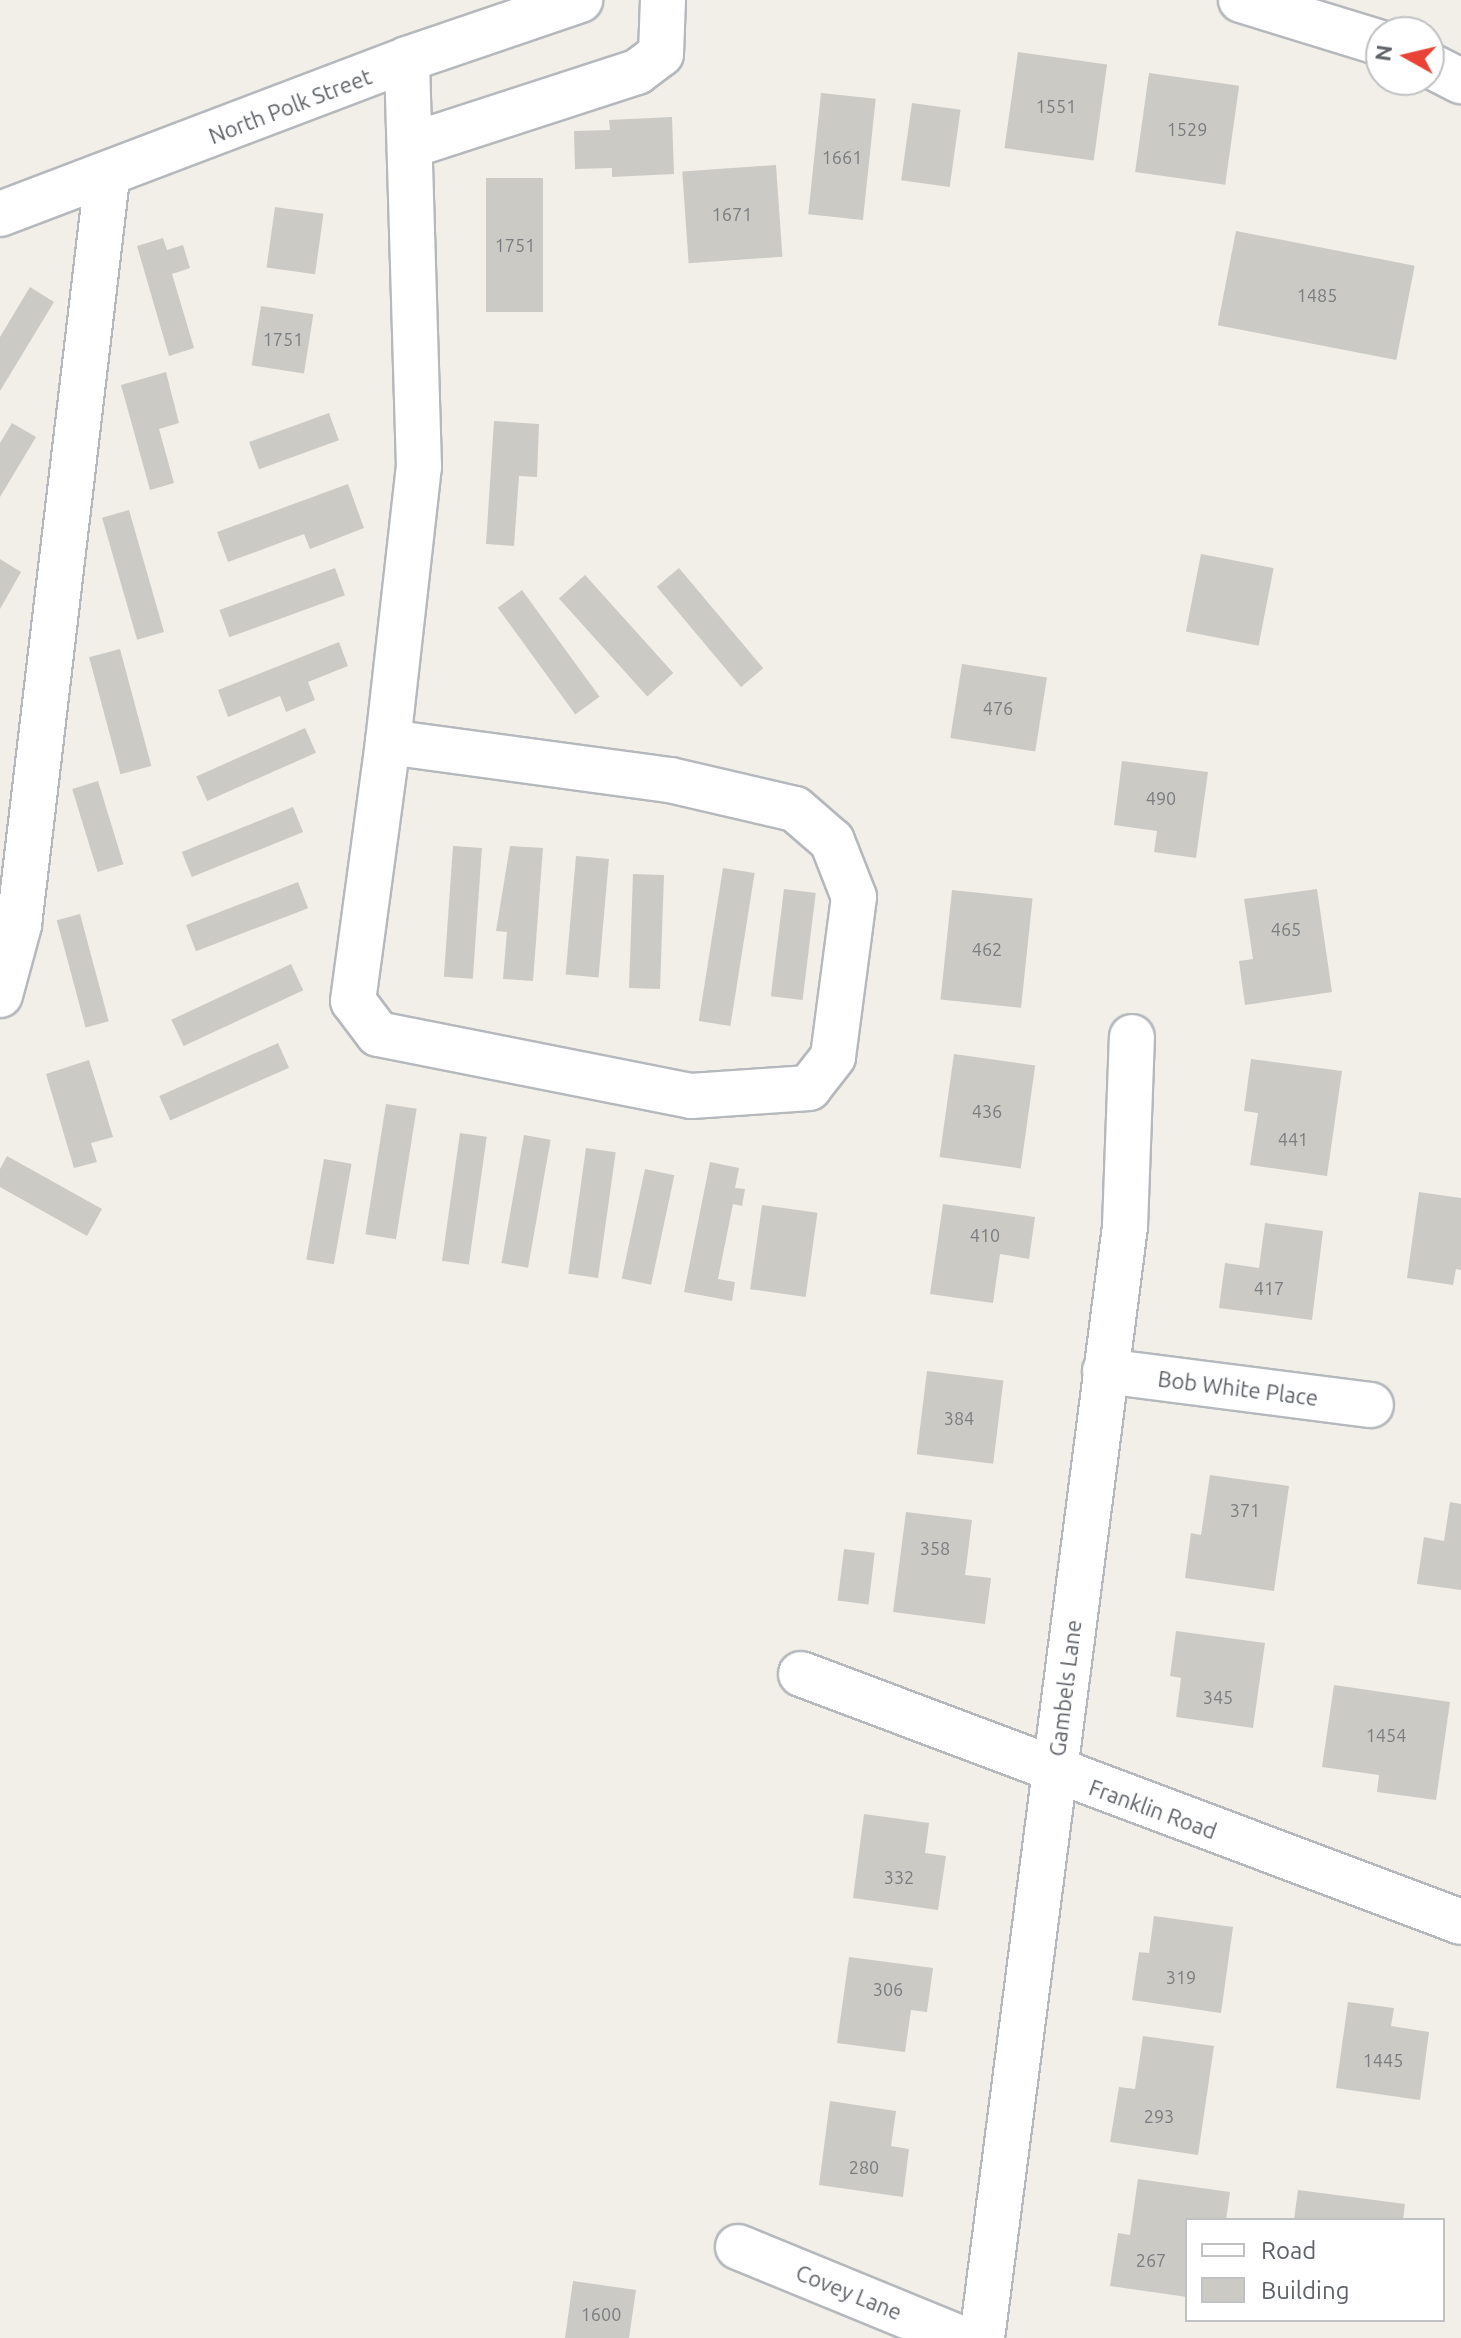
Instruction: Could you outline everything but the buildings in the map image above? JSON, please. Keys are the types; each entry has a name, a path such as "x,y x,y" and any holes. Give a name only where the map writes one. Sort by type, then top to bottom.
{"street":[{"name":"North Polk Street","path":"0,214 107,178 407,59 487,14 580,0"},
{"path":"412,145 637,72 661,54 663,0"},
{"path":"1241,0 1365,38"},
{"path":"388,742 670,780 795,809 832,841 854,897 833,1057 809,1088 691,1096 378,1034 353,1001 388,742 419,467 412,145 407,59"},
{"path":"0,995 19,925 107,178"},
{"name":"Gambels Lane","path":"982,2338 1125,1226 1132,1037"},
{"name":"Bob White Place","path":"1105,1371 1371,1405"},
{"name":"Franklin Road","path":"801,1674 1054,1773 1461,1922"},
{"name":"Covey Lane","path":"738,2247 960,2338"}]}
